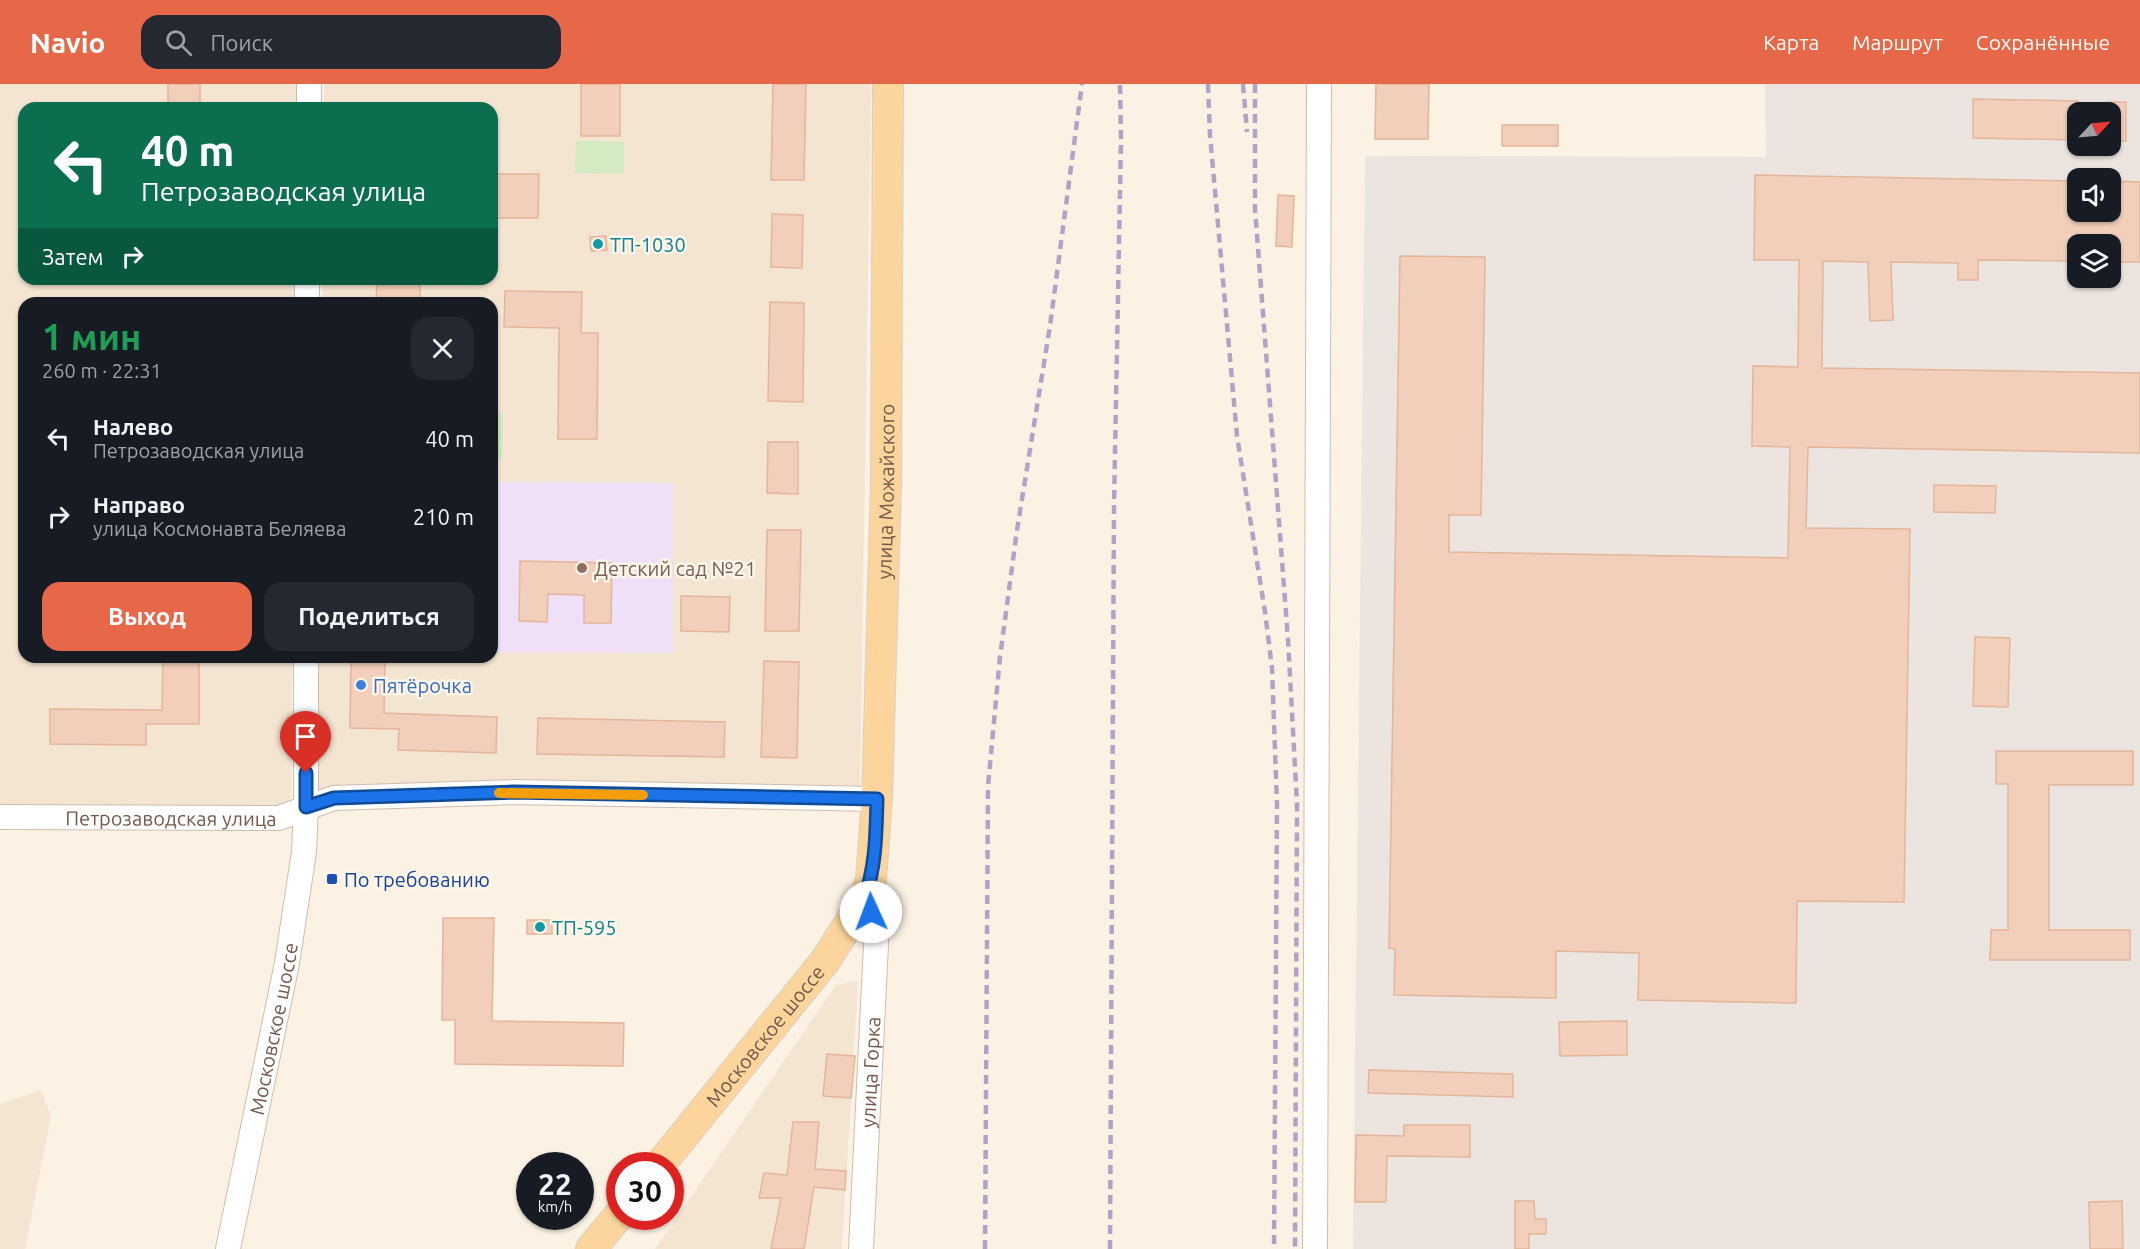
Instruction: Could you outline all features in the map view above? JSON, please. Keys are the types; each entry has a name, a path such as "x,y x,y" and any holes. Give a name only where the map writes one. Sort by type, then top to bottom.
{"main road":[{"name":"улица Можайского","path":"864,900 871,880 874,860 877,799 886,483 888,84"},
{"name":"Московское шоссе","path":"670,1152 825,961 864,900"},
{"path":"591,1249 607,1230"}],"street":[{"path":"309,84 309,102"},
{"path":"1315,1249 1318,84"},
{"name":"Московское шоссе","path":"228,1249 287,963 304,852 306,663"},
{"name":"Петрозаводская улица","path":"0,817 279,818 334,798 514,792 877,799"},
{"name":"улица Горка","path":"861,1249 877,924 864,900"}],"shaded area":[{"path":"0,84 298,84 298,102 18,102 18,285 296,285 296,297 18,297 18,663 292,663 291,811 0,805"},
{"path":"324,84 871,84 860,788 317,793 318,663 498,663 498,297 322,297 322,285 498,285 498,102 324,102"},
{"path":"1765,84 2140,84 2140,1249 1353,1249 1365,156 1766,157"},
{"name":"Детский сад №21","path":"498,482 673,483 673,653 498,652"},
{"path":"858,981 842,1249 655,1249 668,1230 684,1230 684,1207 836,985"},
{"path":"41,1090 51,1116 25,1249 0,1249 0,1104"}],"green space":[{"path":"576,141 624,142 624,174 575,173"},
{"path":"498,413 503,413 502,459 498,459"}],"building":[{"path":"168,84 200,84 200,102 168,102"},
{"path":"581,84 620,84 620,136 581,136"},
{"path":"773,84 806,84 804,180 771,180"},
{"path":"1376,84 1429,84 1428,139 1375,139"},
{"path":"1973,99 2078,101 2067,102 2067,140 1973,138"},
{"path":"2121,102 2126,102 2126,141 2121,141"},
{"path":"1502,125 1558,125 1558,146 1502,146"},
{"path":"498,174 539,174 538,218 498,218"},
{"path":"1755,175 2067,181 2067,222 2121,222 2121,181 2140,182 2140,262 2121,262 2121,234 2067,234 2067,261 1978,260 1978,280 1958,280 1958,263 1891,262 1893,320 1870,321 1868,262 1823,261 1822,368 2140,373 2140,453 1808,447 1806,528 1910,529 1904,902 1797,901 1796,1003 1638,1000 1639,953 1556,951 1556,998 1394,995 1395,949 1389,948 1400,256 1485,257 1481,515 1449,515 1449,552 1788,558 1790,447 1752,446 1753,366 1798,367 1799,260 1754,260"},
{"path":"1278,195 1294,196 1292,247 1276,246"},
{"path":"772,214 803,215 802,268 771,267"},
{"name":"ТП-1030","path":"606,236 607,250 591,251 590,237"},
{"path":"377,285 420,285 420,297 376,297"},
{"path":"505,291 582,292 581,333 598,333 597,439 558,439 559,328 504,327"},
{"path":"770,302 804,303 803,402 768,401"},
{"path":"768,442 798,442 798,494 767,493"},
{"path":"1934,485 1996,486 1995,513 1934,512"},
{"path":"767,530 801,530 799,631 765,631"},
{"path":"520,561 612,563 611,623 584,623 584,595 548,594 547,622 519,621"},
{"path":"681,596 730,597 729,632 681,631"},
{"path":"1975,637 2010,638 2008,707 1973,706"},
{"path":"764,661 799,662 797,758 761,757"},
{"path":"163,663 199,663 199,724 146,724 146,745 50,744 50,709 162,710"},
{"path":"351,663 385,663 384,713 497,717 496,753 398,750 399,729 350,728"},
{"path":"538,718 725,722 724,757 537,754"},
{"path":"1996,751 2133,751 2133,785 2049,785 2049,930 2130,930 2130,960 1990,960 1991,930 2008,930 2008,784 1996,784"},
{"path":"443,918 494,918 492,1021 624,1023 623,1066 455,1064 455,1020 442,1020"},
{"name":"ТП-595","path":"527,920 552,920 552,934 527,934"},
{"path":"1627,1021 1627,1055 1560,1056 1559,1022"},
{"path":"827,1054 855,1056 851,1098 823,1096"},
{"path":"1369,1070 1513,1074 1513,1097 1368,1093"},
{"path":"793,1122 819,1122 815,1169 846,1171 845,1190 814,1187 804,1249 771,1249 781,1198 759,1198 764,1173 787,1175"},
{"path":"1404,1125 1470,1125 1470,1157 1387,1156 1386,1202 1355,1202 1356,1135 1404,1136"},
{"path":"1515,1201 1534,1201 1535,1219 1546,1219 1546,1234 1529,1234 1529,1249 1515,1249"},
{"path":"2122,1201 2123,1249 2090,1249 2089,1202"}],"railway":[{"path":"985,1249 988,786 1000,657 1017,530 1050,326 1082,84"},
{"path":"1110,1249 1114,506 1120,84"},
{"path":"1208,84 1210,135 1237,436 1272,668 1277,805 1274,1249"},
{"path":"1243,84 1247,132"},
{"path":"1255,84 1255,209 1288,639 1297,804 1295,1249"}],"slow traffic":[{"path":"499,793 643,795"}],"place":[{"name":"ТП-1030","path":"598,244"},
{"name":"Детский сад №21","path":"582,568"},
{"name":"Пятёрочка","path":"361,685"},
{"name":"По требованию","path":"332,879"},
{"name":"ТП-595","path":"540,927"}],"route":[{"path":"306,773 306,807 334,798 514,792 877,799 874,860 871,880 864,900 871,912"}]}
